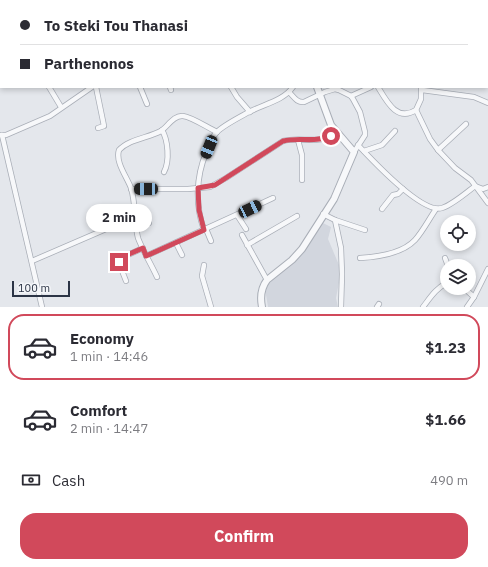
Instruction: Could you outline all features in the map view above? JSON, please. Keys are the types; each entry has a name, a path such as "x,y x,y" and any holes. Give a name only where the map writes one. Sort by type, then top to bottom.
{"street":[{"path":"50,88 61,107"},
{"path":"82,88 84,93"},
{"path":"42,307 1,135 6,135 45,119 91,88"},
{"path":"96,88 104,126 98,128"},
{"path":"140,88 146,104"},
{"path":"232,88 250,112"},
{"path":"211,241 205,229 199,210 198,188 201,166 217,132 250,112 285,96 293,88"},
{"path":"317,88 328,117 336,132 354,152"},
{"path":"351,96 369,88"},
{"path":"379,88 385,99 398,113 406,114 416,110 421,99 421,89 469,96 488,103"},
{"path":"261,307 262,292 267,280 298,254 337,192 354,152 365,135 360,112 351,96 337,89 301,102 296,100 289,92"},
{"path":"416,110 430,139 438,150 455,168 471,180 488,203"},
{"path":"157,277 139,238 131,189 118,159 119,150 126,145 162,130 175,118 183,116 217,132"},
{"path":"438,150 466,124"},
{"path":"162,130 165,135 167,154 164,172"},
{"path":"364,152 382,145 395,131"},
{"path":"131,189 198,188 215,185 283,141 325,139 336,132"},
{"path":"298,140 302,155 302,180"},
{"path":"358,145 403,189 425,205 436,209 446,206 475,186"},
{"path":"475,186 483,189 488,187"},
{"path":"382,209 393,195 398,194 403,189"},
{"path":"146,256 273,198"},
{"path":"360,258 376,257 410,245 419,235 436,209"},
{"path":"323,214 335,220 365,230"},
{"path":"238,215 246,229"},
{"path":"247,245 297,216"},
{"path":"32,261 120,223 135,220 149,223"},
{"path":"335,220 341,248 341,307"},
{"path":"242,235 267,280"},
{"path":"176,243 182,254"},
{"path":"126,281 119,259 143,248"},
{"path":"204,265 202,269 202,276 211,307"},
{"path":"467,307 474,297 488,269"},
{"path":"423,307 436,290 440,287"}],"shaded area":[{"path":"321,222 331,227 328,239 339,265 340,277 336,298 338,307 268,307 265,289 273,279 301,255 309,245"}],"route":[{"path":"119,262 120,258 135,253 143,248 146,256 204,230 199,210 198,188 206,188 215,185 283,141 292,139 318,140 331,136"}]}
